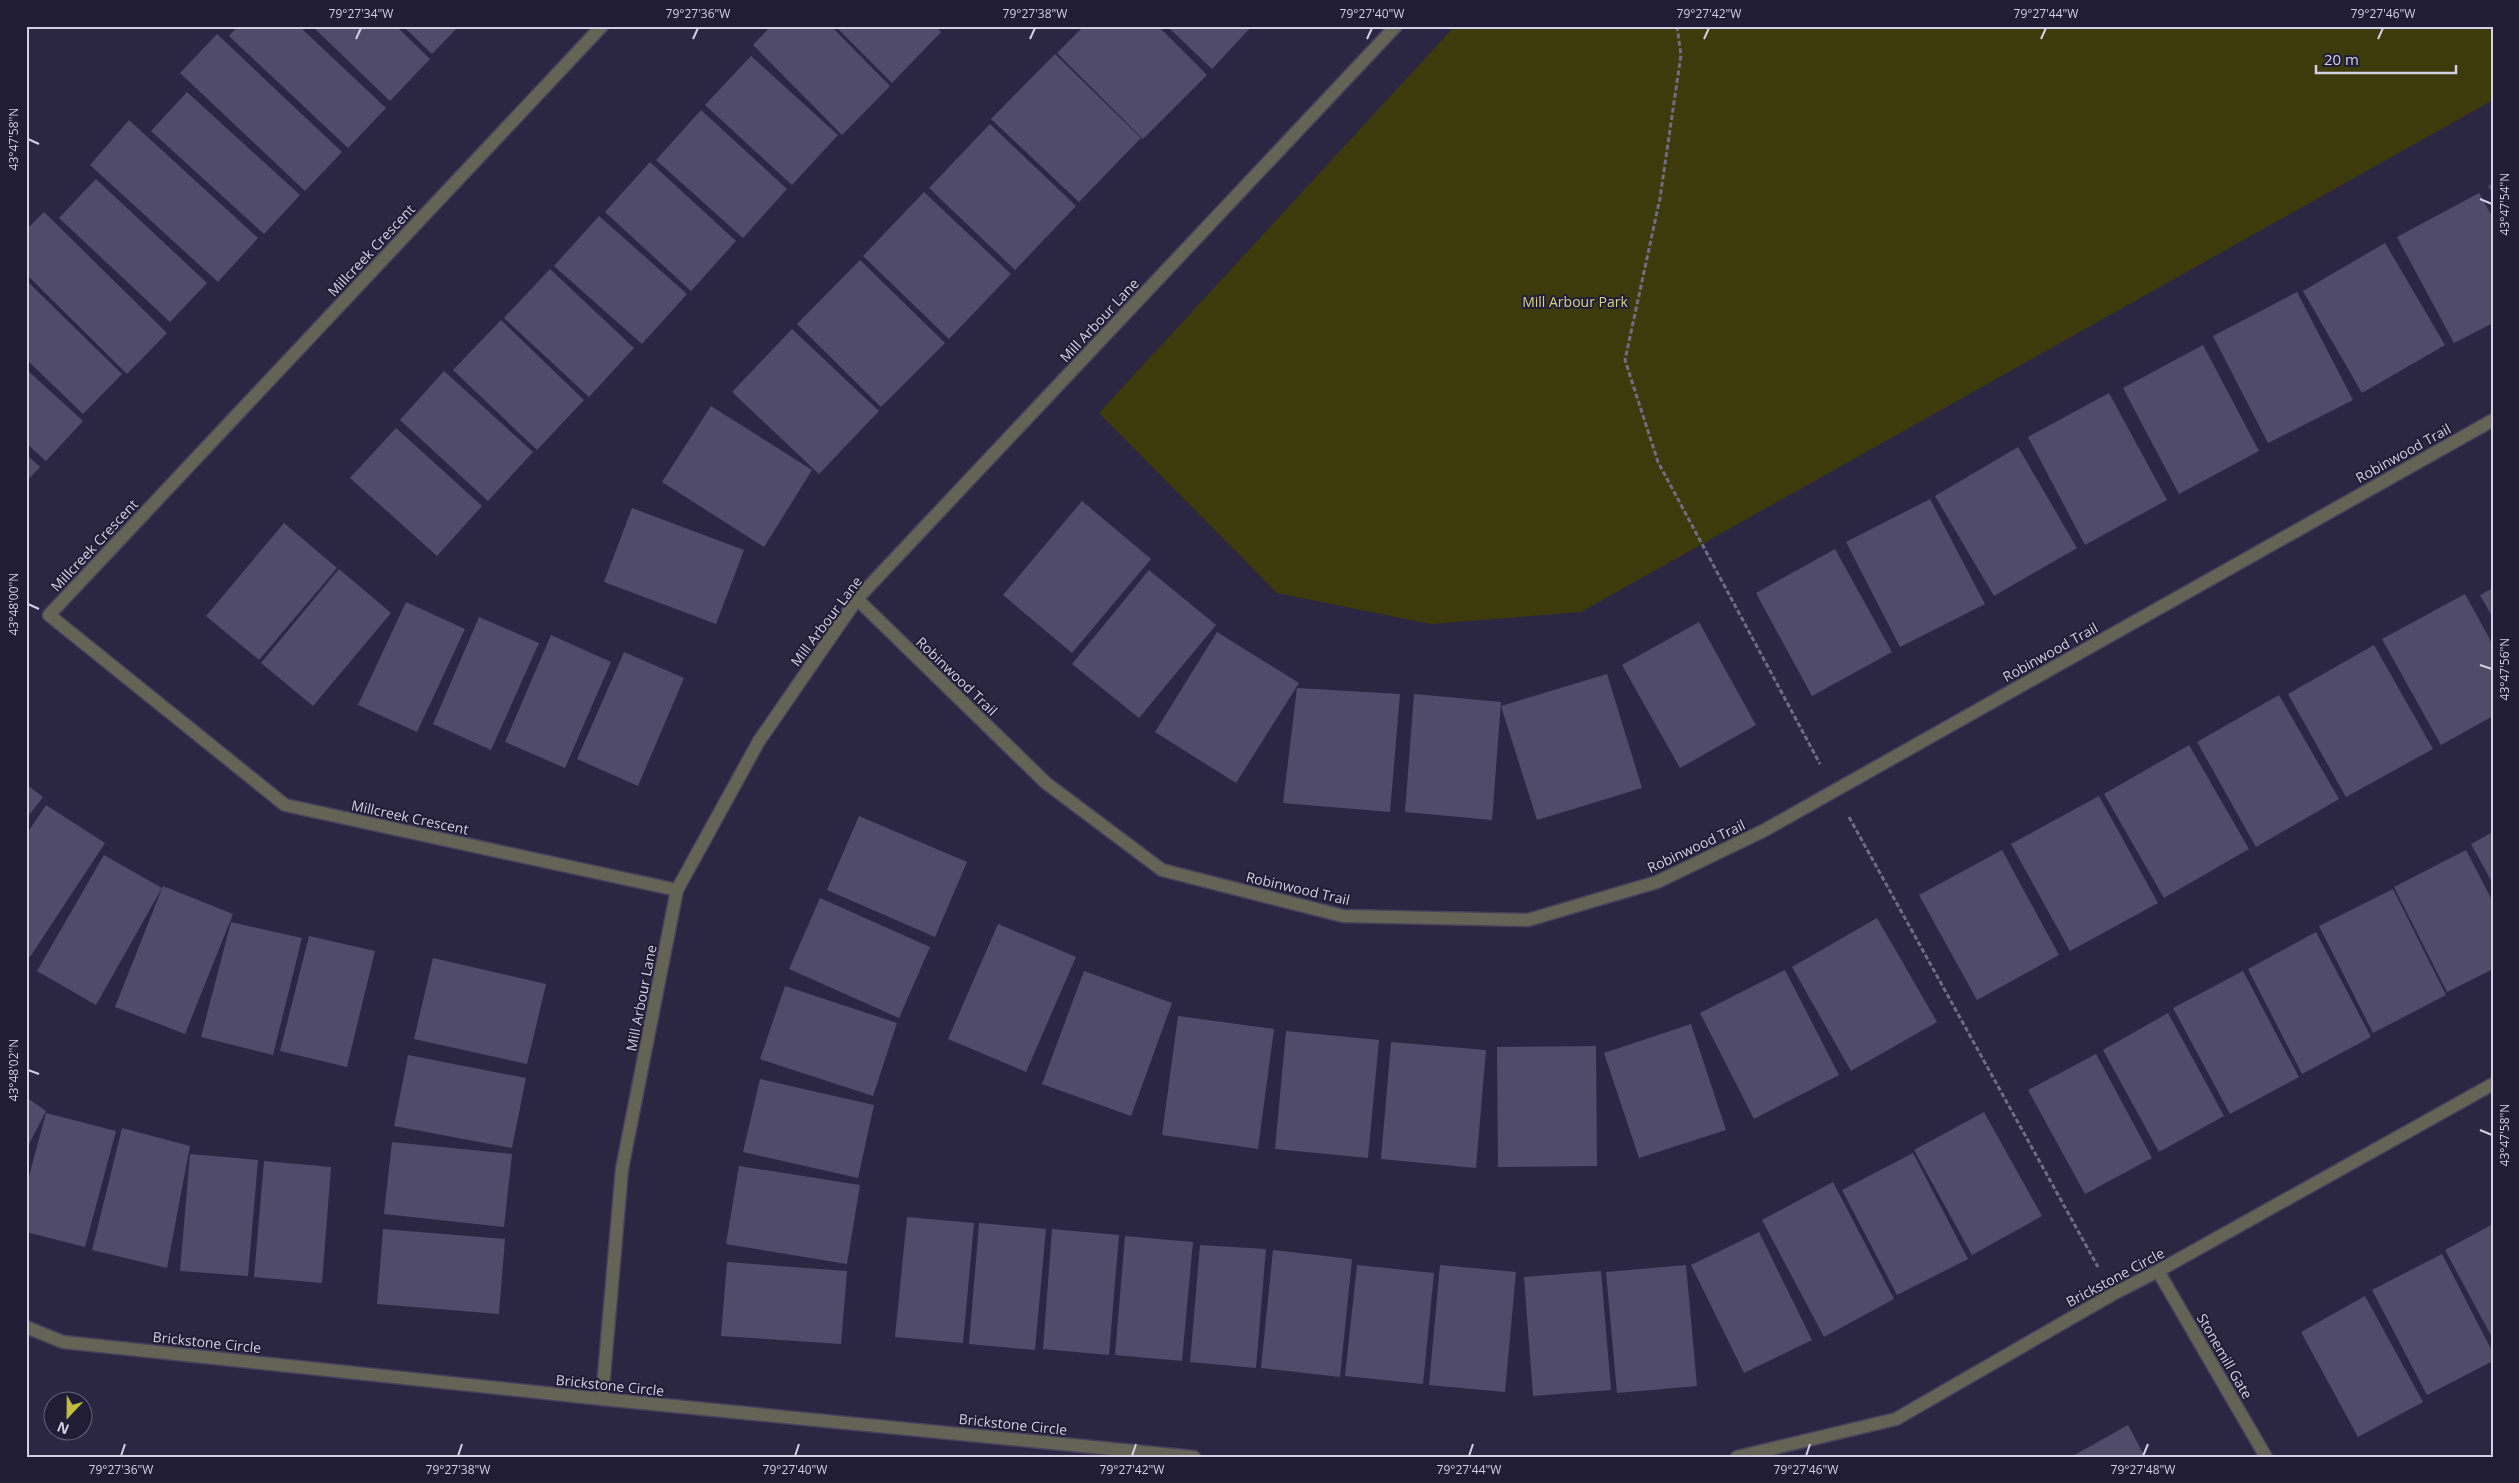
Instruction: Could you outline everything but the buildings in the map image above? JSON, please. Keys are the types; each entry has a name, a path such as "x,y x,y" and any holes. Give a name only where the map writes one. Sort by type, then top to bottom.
{"street":[{"name":"Millcreek Crescent","path":"602,26 49,615 285,805 677,890"},
{"name":"Mill Arbour Lane","path":"602,1399 622,1169 677,890 758,741 857,600 1396,26"},
{"name":"Robinwood Trail","path":"857,600 1046,783 1162,870 1343,916 1528,920 1657,882 1764,831 2493,420"},
{"name":"Brickstone Circle","path":"1737,1457 1896,1419 2113,1294 2158,1271 2493,1084"},
{"name":"Stonemill Gate","path":"2158,1271 2266,1457"},
{"name":"Brickstone Circle","path":"26,1326 63,1342 602,1399 1194,1457"}],"path":[{"path":"1677,26 1681,56 1660,198 1625,360 1658,462 1834,791 2113,1294"}],"green space":[{"name":"Mill Arbour Park","path":"1455,26 2493,26 2493,100 1581,612 1431,624 1277,593 1099,413"}]}
